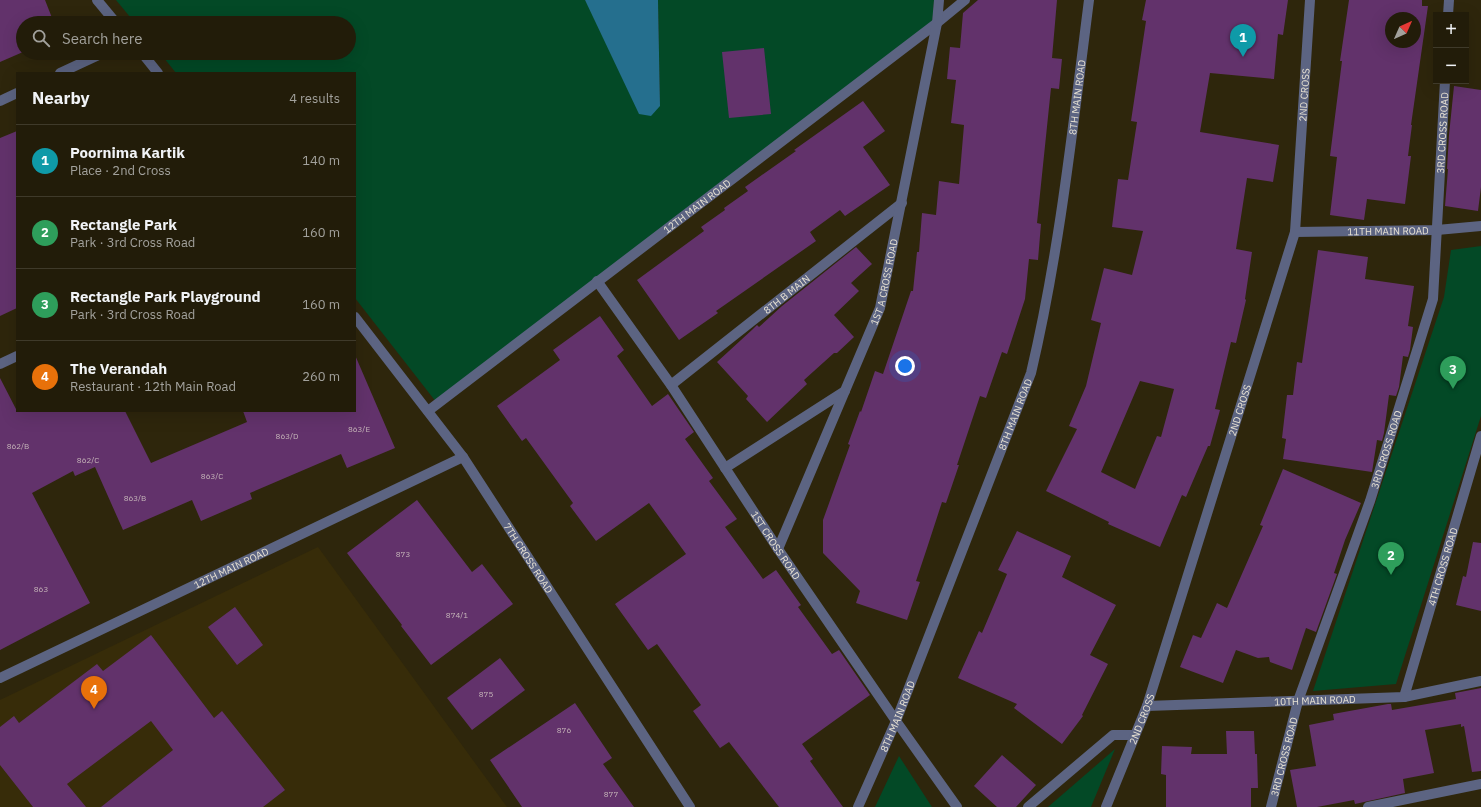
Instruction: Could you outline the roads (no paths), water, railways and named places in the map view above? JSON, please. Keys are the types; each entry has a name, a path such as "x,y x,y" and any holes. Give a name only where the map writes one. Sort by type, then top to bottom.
{"street":[{"path":"97,0 110,16"},
{"name":"1ST A CROSS ROAD","path":"778,549 880,308 937,23 939,0"},
{"name":"12TH MAIN ROAD","path":"428,411 937,23 965,0"},
{"name":"8TH MAIN ROAD","path":"858,807 896,721 1031,373 1040,334 1060,221 1089,0"},
{"name":"2ND CROSS","path":"1106,807 1147,706 1295,232 1310,0"},
{"path":"1448,12 1449,0"},
{"path":"62,72 88,60"},
{"path":"148,60 157,72"},
{"name":"3RD CROSS ROAD","path":"1271,807 1298,701 1370,501 1433,299 1445,84"},
{"path":"0,101 16,93"},
{"name":"8TH B MAIN","path":"671,385 902,203"},
{"name":"11TH MAIN ROAD","path":"1295,232 1437,230 1481,226"},
{"name":"1ST CROSS ROAD","path":"597,281 671,385 778,549 957,807"},
{"name":"7TH CROSS ROAD","path":"356,318 463,457 690,807"},
{"path":"0,364 16,356"},
{"path":"725,468 845,390"},
{"name":"4TH CROSS ROAD","path":"1404,697 1481,436"},
{"name":"12TH MAIN ROAD","path":"0,678 463,457"},
{"name":"10TH MAIN ROAD","path":"1147,706 1404,697 1481,681"},
{"path":"1028,807 1113,735 1135,735"},
{"path":"1368,807 1481,784"}],"water":[{"path":"585,0 658,0 660,106 651,116 639,114"}],"place":[{"name":"Poornima Kartik","path":"1243,57"},
{"name":"Rectangle Park Playground","path":"1453,389"},
{"name":"Rectangle Park","path":"1391,575"},
{"name":"The Verandah","path":"94,709"}]}
